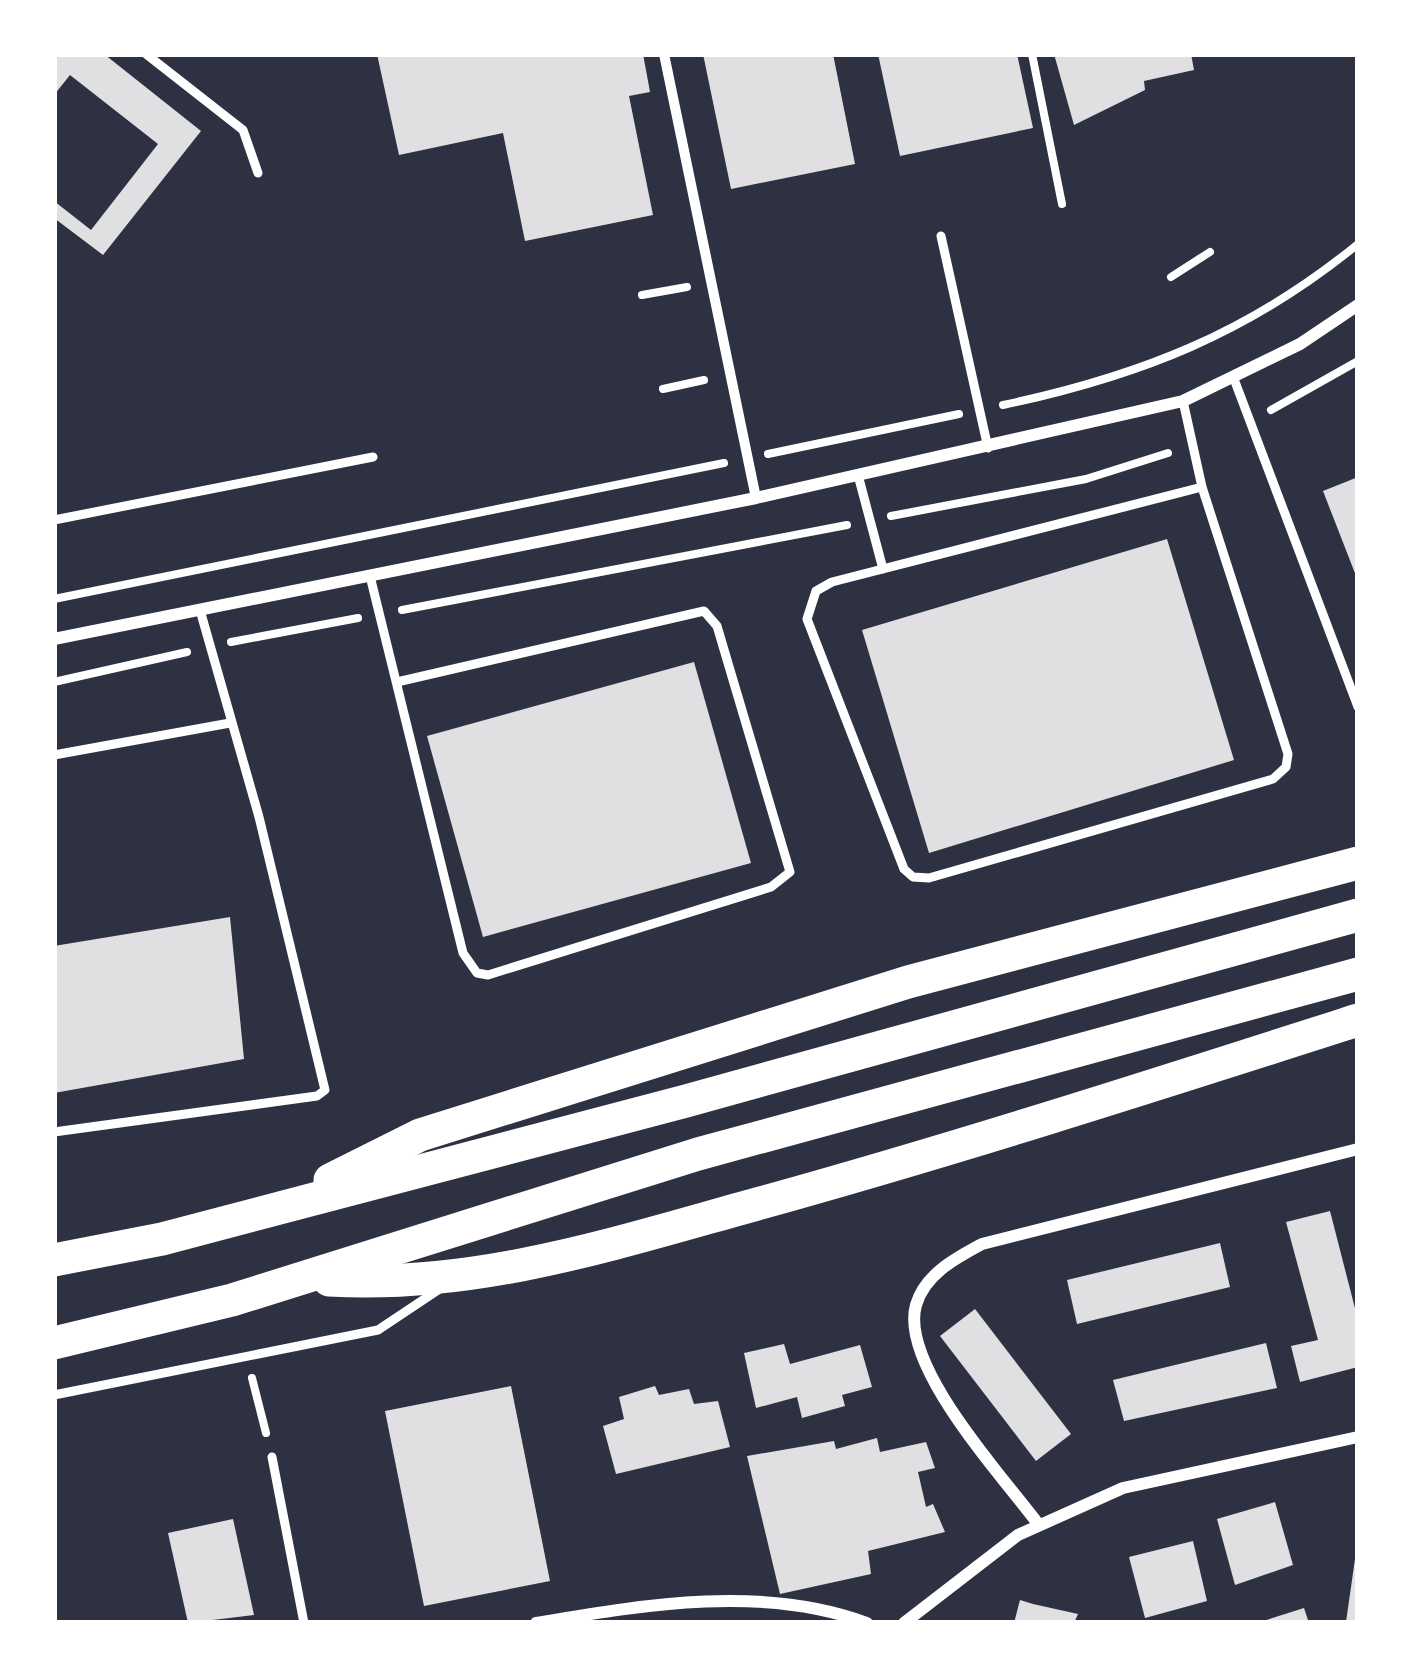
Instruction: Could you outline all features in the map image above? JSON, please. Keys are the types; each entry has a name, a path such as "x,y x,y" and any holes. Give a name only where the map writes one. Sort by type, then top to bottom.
{"highway":[{"path":"298,1200 358,1163 420,1135 561,1090 908,982 1358,863"},
{"path":"54,1260 161,1238 686,1101 1358,915"},
{"path":"54,1343 307,1278 698,1154 1358,974"},
{"path":"307,1278 389,1283 454,1279 604,1246 934,1155 1358,1020"}],"street":[{"path":"664,54 756,498"},
{"path":"54,639 756,498 1183,401 1234,379 1358,305"},
{"path":"1040,1525 933,1380 914,1336 916,1303 944,1264 982,1244 1358,1149"},
{"path":"904,1623 1018,1535 1123,1488 1358,1437"},
{"path":"536,1623 631,1607 733,1601 815,1609 867,1623"}],"lane":[{"path":"146,54 243,130 258,172"},
{"path":"941,236 988,448"},
{"path":"1234,379 1358,707"},
{"path":"1183,401 1202,487 1288,754 1286,767 1273,779 922,880 904,869 807,619 816,591 883,569 1202,487"},
{"path":"54,520 373,457"},
{"path":"858,475 883,569"},
{"path":"370,577 463,953 477,973 488,975 771,887 790,872 717,626 704,611 397,682"},
{"path":"54,1132 317,1096 325,1090 259,817 200,610"},
{"path":"54,755 230,723"},
{"path":"54,1395 378,1330 454,1279"},
{"path":"272,1457 304,1623"}],"path":[{"path":"1032,54 1062,204"},
{"path":"1171,278 1210,252"},
{"path":"1249,420 1358,361"},
{"path":"54,682 208,647 1086,478 1193,446"}],"building":[{"path":"54,54 104,54 201,131 103,255 54,218 54,201 91,230 158,144 70,75 54,95"},
{"path":"377,54 643,54 650,92 629,96 653,215 525,241 503,133 399,155"},
{"path":"703,54 833,54 855,164 731,189"},
{"path":"878,54 1017,54 1033,128 900,156"},
{"path":"1054,54 1191,54 1194,70 1144,81 1145,90 1074,125"},
{"path":"1358,477 1358,581 1323,491"},
{"path":"1167,539 1234,760 929,853 862,630"},
{"path":"694,662 751,863 483,937 427,736"},
{"path":"230,917 244,1059 54,1093 54,946"},
{"path":"1330,1211 1358,1320 1358,1367 1300,1382 1291,1346 1318,1340 1286,1222"},
{"path":"1220,1243 1230,1287 1077,1324 1067,1280"},
{"path":"975,1309 1071,1434 1036,1461 940,1336"},
{"path":"1266,1343 1277,1388 1124,1421 1113,1380"},
{"path":"784,1344 790,1364 860,1345 872,1387 842,1395 845,1406 802,1418 797,1397 756,1408 744,1353"},
{"path":"511,1386 550,1581 424,1606 385,1411"},
{"path":"655,1386 659,1395 689,1389 694,1404 718,1401 730,1447 616,1474 603,1426 624,1419 619,1397"},
{"path":"877,1438 880,1452 926,1442 935,1468 918,1472 926,1507 933,1504 945,1532 868,1551 871,1574 780,1594 747,1456 834,1441 836,1449"},
{"path":"1275,1502 1293,1565 1235,1585 1217,1519"},
{"path":"233,1519 254,1615 188,1623 168,1533"},
{"path":"1193,1541 1207,1601 1145,1618 1129,1557"},
{"path":"1358,1559 1358,1623 1346,1622"},
{"path":"1020,1600 1078,1614 1074,1623 1014,1623"},
{"path":"1304,1608 1309,1623 1260,1623 1260,1622"}]}
